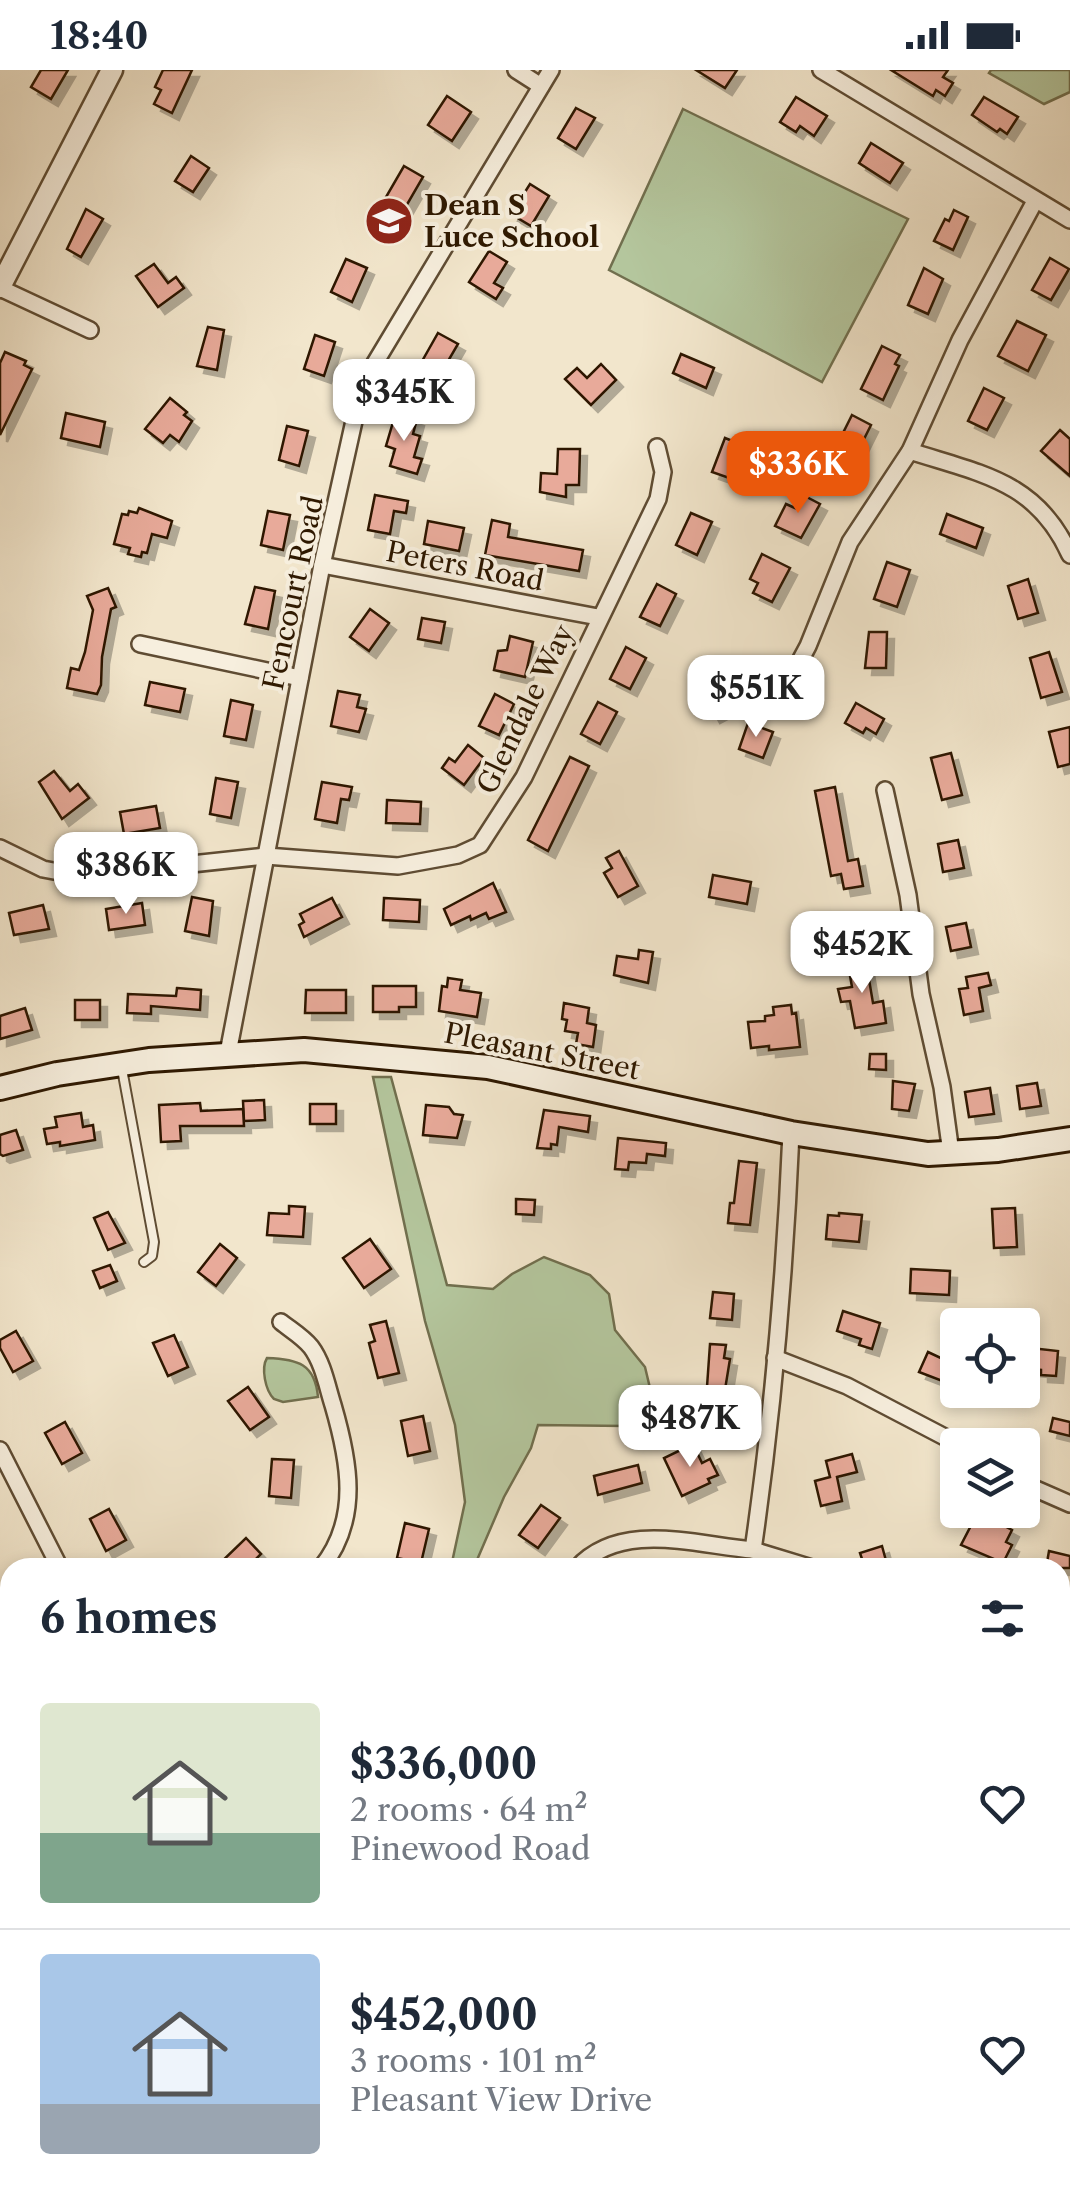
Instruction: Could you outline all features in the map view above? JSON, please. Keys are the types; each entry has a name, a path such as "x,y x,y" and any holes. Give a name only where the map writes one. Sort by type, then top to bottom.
{"main road":[{"name":"Pleasant Street","path":"0,1088 122,1064 304,1050 457,1063 552,1079 792,1132 908,1152 951,1153 1070,1139"}],"street":[{"path":"90,330 0,288 112,70"},
{"path":"516,70 541,86"},
{"name":"Fencourt Road","path":"228,1053 322,565 354,421 375,364 551,70"},
{"path":"821,70 1070,220"},
{"path":"792,674 808,646 850,542 910,452 960,340 1035,201"},
{"name":"Glendale Way","path":"0,848 32,865 70,876 266,856 398,866 458,855 480,845 524,777 658,498 664,472 657,447"},
{"path":"910,452 991,477 1032,499 1058,528 1070,555"},
{"name":"Peters Road","path":"322,565 598,617"},
{"path":"140,644 300,678"},
{"path":"885,790 908,895 921,994 942,1086 951,1153"},
{"path":"753,1550 775,1358 792,1132"},
{"path":"281,1322 302,1337 319,1360 346,1451 350,1488 346,1518 329,1558"},
{"path":"775,1358 847,1386 940,1435"},
{"path":"0,1450 55,1558"},
{"path":"1040,1490 1070,1504"},
{"path":"586,1558 621,1540 753,1550 779,1558"}],"lane":[{"path":"122,1064 154,1242 152,1256 144,1262"}],"green space":[{"path":"1070,70 1070,92 1044,104 989,73"},
{"path":"683,109 908,219 822,382 609,270"},
{"path":"373,1077 391,1077 447,1285 493,1289 544,1257 590,1275 609,1294 615,1330 645,1367 654,1405 625,1426 538,1425 531,1448 478,1558 453,1558 465,1502 455,1425 425,1321"},
{"path":"267,1358 296,1362 309,1370 318,1397 283,1402 274,1399 265,1379"}],"building":[{"path":"41,70 68,70 51,99 31,87"},
{"path":"163,70 192,70 172,113 154,104 161,90 155,87"},
{"path":"696,70 737,70 725,88"},
{"path":"891,70 948,70 943,77 953,83 945,96 936,90 933,96"},
{"path":"447,96 471,112 452,141 428,125"},
{"path":"796,97 827,116 814,136 800,126 796,132 780,122"},
{"path":"984,97 1018,117 1007,134 1000,129 997,132 972,115"},
{"path":"576,108 595,118 576,149 558,138"},
{"path":"871,143 903,163 890,183 859,163"},
{"path":"191,156 209,168 193,192 175,181"},
{"path":"404,166 423,177 405,208 386,197"},
{"path":"530,184 549,196 531,226 511,214"},
{"path":"86,209 103,219 81,257 67,249"},
{"path":"954,210 968,217 953,250 934,241"},
{"path":"489,251 507,262 494,283 503,288 496,299 469,282"},
{"path":"1050,258 1069,269 1051,300 1032,290"},
{"path":"346,259 367,268 352,302 331,292"},
{"path":"154,264 168,283 176,277 184,288 158,307 136,276"},
{"path":"924,268 943,279 928,314 908,305"},
{"path":"1017,321 1046,335 1028,371 998,356"},
{"path":"208,327 224,330 217,370 197,366"},
{"path":"438,333 458,344 440,375 421,363"},
{"path":"315,335 335,342 324,376 304,369"},
{"path":"882,346 900,355 883,400 861,389"},
{"path":"5,352 26,361 24,365 32,369 0,435 0,363"},
{"path":"681,354 714,368 706,388 673,373"},
{"path":"601,364 616,380 591,405 565,379 577,368 587,378"},
{"path":"984,388 1004,398 987,430 968,421"},
{"path":"170,398 192,421 179,442 170,435 163,443 145,429"},
{"path":"396,412 417,419 413,434 420,436 414,457 422,459 417,474 390,466 395,449 386,446"},
{"path":"66,413 105,422 100,447 61,438"},
{"path":"852,415 871,425 854,459 835,449"},
{"path":"287,426 308,431 299,466 279,460"},
{"path":"1060,430 1070,439 1070,476 1041,451"},
{"path":"725,438 745,446 732,479 712,472"},
{"path":"558,449 580,449 579,485 566,485 566,497 540,492 541,473 557,474"},
{"path":"801,494 820,504 801,538 775,526 786,504 795,508"},
{"path":"375,495 408,501 406,513 394,511 390,534 368,530"},
{"path":"139,508 172,521 167,538 152,534 147,553 142,552 141,557 128,554 130,548 114,544 122,514 137,513"},
{"path":"268,511 290,515 283,550 261,545"},
{"path":"691,513 712,522 697,555 676,545"},
{"path":"947,514 983,528 976,548 940,534"},
{"path":"492,520 510,524 508,537 583,550 579,571 485,555"},
{"path":"428,521 464,528 459,551 424,544"},
{"path":"762,554 790,568 772,602 753,593 758,583 750,579"},
{"path":"887,562 910,570 897,607 874,599"},
{"path":"1028,579 1038,613 1018,619 1008,586"},
{"path":"657,584 676,594 660,626 640,617"},
{"path":"255,587 275,591 268,629 245,624"},
{"path":"108,588 116,607 111,609 101,685 97,694 67,688 71,668 79,670 85,652 93,610 87,596"},
{"path":"370,609 389,623 369,651 350,637"},
{"path":"422,618 445,622 441,643 418,639"},
{"path":"869,632 887,632 886,668 865,668"},
{"path":"510,636 533,642 525,677 494,670 498,651 507,650"},
{"path":"626,647 646,658 630,689 610,679"},
{"path":"1049,652 1062,692 1041,698 1030,658"},
{"path":"714,672 732,706 713,716 695,682"},
{"path":"150,682 185,689 180,712 145,705"},
{"path":"338,691 360,695 357,707 366,709 359,732 331,726"},
{"path":"495,694 514,704 499,735 479,726"},
{"path":"231,700 253,705 246,740 224,736"},
{"path":"598,702 617,712 600,744 581,734"},
{"path":"856,703 884,719 876,734 866,728 863,733 845,723"},
{"path":"748,723 773,732 763,758 739,749"},
{"path":"1070,727 1070,764 1058,767 1049,732"},
{"path":"468,745 484,758 464,785 442,768 449,758 455,762"},
{"path":"951,753 962,795 942,800 931,758"},
{"path":"570,757 589,766 548,851 528,840"},
{"path":"54,771 70,791 78,784 89,798 62,819 39,782"},
{"path":"216,778 238,782 231,818 210,814"},
{"path":"322,782 352,787 349,800 341,799 337,823 315,819"},
{"path":"835,787 848,861 858,859 863,886 844,889 841,874 831,876 815,791"},
{"path":"387,800 421,802 420,824 386,823"},
{"path":"156,806 160,828 124,834 120,812"},
{"path":"958,840 964,868 943,872 938,844"},
{"path":"619,851 638,886 618,897 604,873 612,868 606,858"},
{"path":"713,875 751,882 747,904 709,897"},
{"path":"493,883 506,912 489,919 486,913 471,920 470,916 451,925 444,909"},
{"path":"192,897 213,901 209,936 185,931"},
{"path":"332,898 342,917 304,937 300,914"},
{"path":"384,898 420,900 419,922 383,920"},
{"path":"142,903 145,925 109,930 106,909"},
{"path":"43,905 49,929 14,935 9,913"},
{"path":"863,918 864,927 871,926 875,952 854,955 848,920"},
{"path":"966,923 971,947 951,951 946,927"},
{"path":"639,950 653,952 648,983 614,975 617,956 638,959"},
{"path":"865,956 873,1003 883,1001 886,1023 855,1028 850,1001 841,1002 838,989 852,987 847,959"},
{"path":"988,973 991,985 979,988 983,1011 964,1015 959,989 968,988 966,977"},
{"path":"448,978 462,980 460,990 481,993 477,1017 439,1011 442,986 447,987"},
{"path":"373,986 416,986 416,1007 399,1007 399,1012 373,1012"},
{"path":"177,988 201,990 200,1010 151,1006 151,1014 127,1013 128,994 176,996"},
{"path":"306,990 346,990 346,1013 305,1013"},
{"path":"75,1000 100,1000 100,1020 75,1020"},
{"path":"564,1003 589,1008 587,1023 596,1025 593,1047 576,1044 578,1033 565,1031"},
{"path":"791,1005 792,1014 796,1013 800,1047 751,1048 748,1022 765,1021 765,1016 774,1015 773,1007"},
{"path":"25,1008 32,1030 0,1039 0,1016"},
{"path":"870,1054 886,1054 886,1070 869,1069"},
{"path":"893,1081 915,1084 909,1111 892,1109"},
{"path":"1037,1083 1041,1106 1020,1109 1017,1086"},
{"path":"990,1088 994,1114 969,1117 965,1092"},
{"path":"264,1100 265,1120 244,1121 243,1101"},
{"path":"200,1103 201,1111 243,1109 244,1126 180,1126 181,1141 161,1142 159,1105"},
{"path":"310,1104 336,1104 336,1124 310,1124"},
{"path":"426,1105 449,1107 454,1114 463,1115 457,1138 423,1135"},
{"path":"544,1110 590,1116 588,1132 559,1127 557,1145 551,1144 551,1149 537,1148"},
{"path":"81,1113 83,1127 93,1125 95,1140 60,1146 60,1142 47,1144 44,1129 57,1127 55,1117"},
{"path":"16,1130 23,1150 3,1156 0,1135"},
{"path":"618,1138 666,1143 665,1156 647,1154 646,1163 629,1162 628,1170 615,1169"},
{"path":"739,1161 757,1163 750,1225 728,1223"},
{"path":"516,1199 535,1200 534,1215 516,1214"},
{"path":"289,1206 305,1207 303,1237 267,1235 269,1213 289,1214"},
{"path":"1015,1208 1017,1247 994,1248 992,1209"},
{"path":"108,1212 125,1243 108,1250 94,1218"},
{"path":"828,1215 862,1215 859,1242 826,1239"},
{"path":"370,1239 391,1269 364,1288 343,1258"},
{"path":"220,1244 237,1258 216,1286 198,1272"},
{"path":"110,1265 117,1281 100,1288 93,1271"},
{"path":"911,1269 950,1271 949,1295 910,1293"},
{"path":"713,1292 734,1294 732,1320 710,1318"},
{"path":"843,1311 880,1323 872,1349 859,1345 861,1339 837,1331"},
{"path":"386,1321 399,1373 378,1378 369,1343 375,1341 370,1325"},
{"path":"16,1331 33,1361 13,1372 0,1348 0,1340"},
{"path":"174,1335 188,1367 168,1376 153,1343"},
{"path":"710,1344 726,1345 724,1358 730,1359 723,1402 706,1401"},
{"path":"1040,1349 1058,1351 1056,1376 1041,1375"},
{"path":"928,1352 940,1358 940,1380 919,1372"},
{"path":"248,1387 269,1417 250,1430 228,1401"},
{"path":"423,1416 430,1451 408,1456 401,1421"},
{"path":"1053,1418 1070,1422 1070,1436 1050,1431"},
{"path":"65,1422 82,1453 62,1464 45,1433"},
{"path":"693,1444 702,1463 710,1459 718,1475 682,1496 664,1458"},
{"path":"852,1454 857,1472 837,1477 842,1501 821,1506 815,1481 830,1477 826,1461"},
{"path":"272,1459 294,1460 291,1498 269,1496"},
{"path":"638,1465 642,1483 598,1495 594,1476"},
{"path":"541,1505 560,1518 538,1548 519,1535"},
{"path":"109,1509 126,1540 106,1551 90,1519"},
{"path":"405,1523 429,1529 422,1558 397,1558"},
{"path":"970,1528 1012,1530 1006,1542 1012,1545 1006,1558 991,1558 961,1545"},
{"path":"246,1538 261,1554 257,1558 225,1558"},
{"path":"882,1546 885,1558 862,1558 860,1553"},
{"path":"1049,1551 1070,1556 1070,1558 1048,1558"}],"place":[{"name":"Dean S Luce School","path":"389,221"}]}
